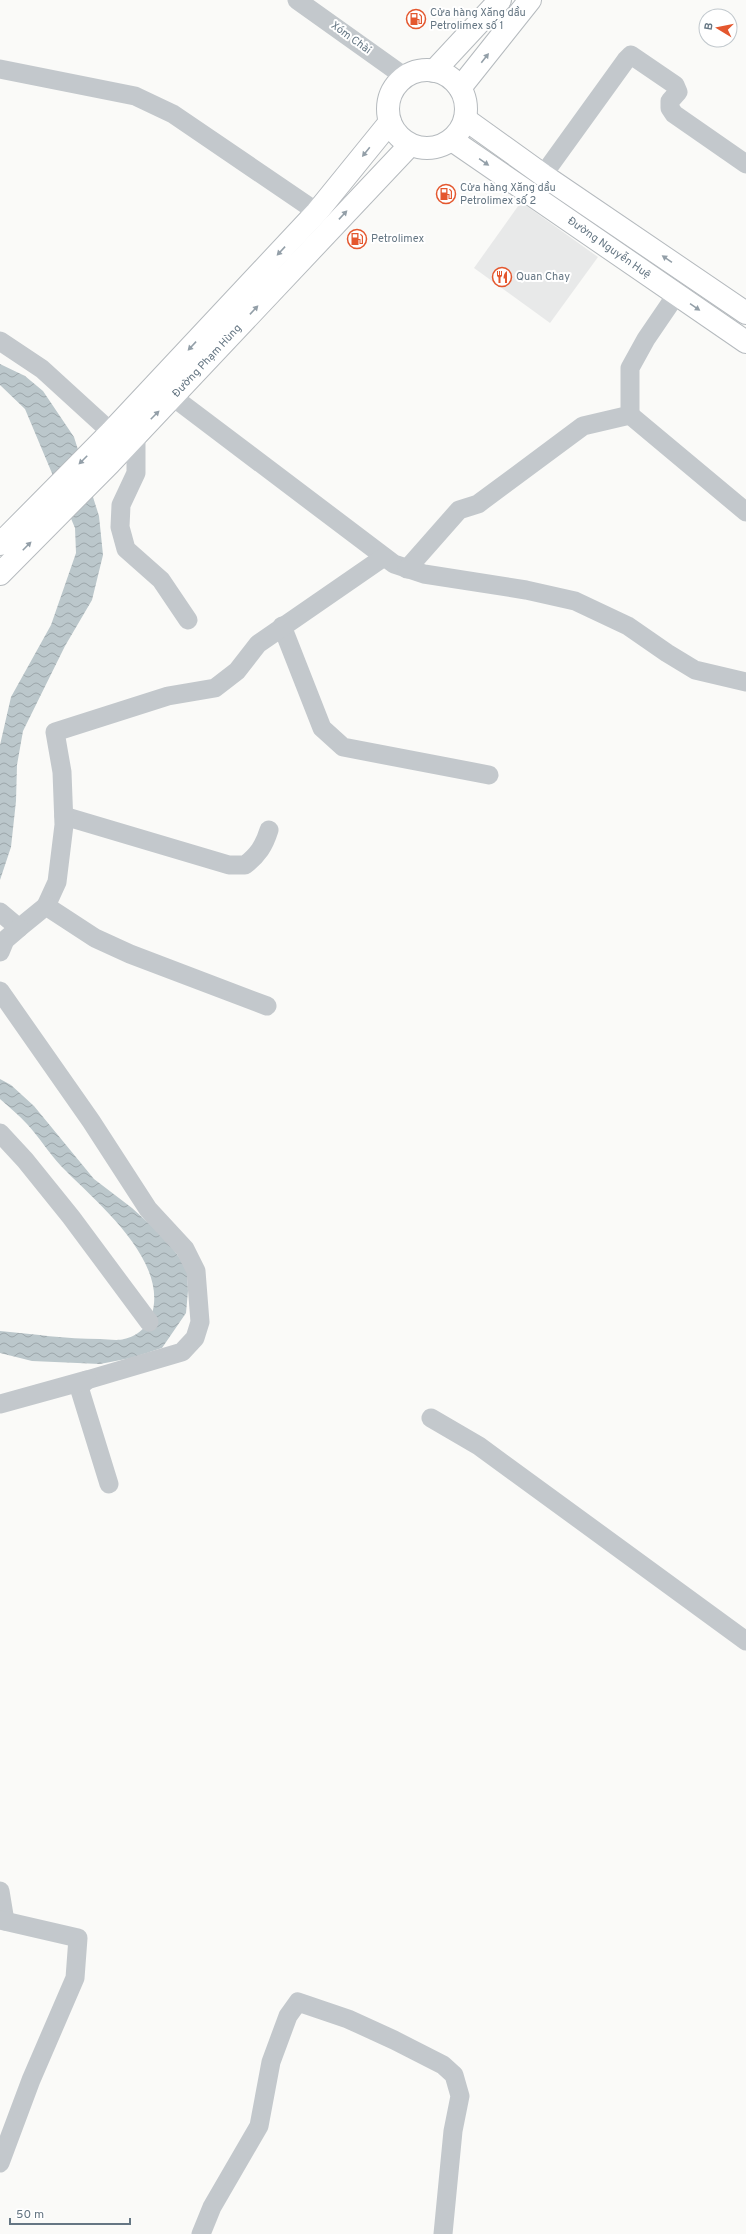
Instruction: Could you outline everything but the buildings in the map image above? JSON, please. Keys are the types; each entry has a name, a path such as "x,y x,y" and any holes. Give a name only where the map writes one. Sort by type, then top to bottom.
{"main road":[{"path":"434,71 500,0"},
{"path":"460,88 530,0"},
{"path":"421,71 434,71 446,75 460,88 466,106 465,119 460,130 452,140 441,146 429,149 410,144 396,133 390,122 388,109 391,96 398,84 406,77 421,71"},
{"name":"Đường Nguyễn Huệ","path":"465,119 543,175 746,313"},
{"name":"Đường Phạm Hùng","path":"0,544 111,432 317,212 390,122"},
{"name":"Đường Nguyễn Huệ","path":"452,140 746,342"},
{"name":"Đường Phạm Hùng","path":"0,574 110,464 136,434 173,397 410,144"}],"street":[{"name":"Xóm Chài","path":"297,0 406,77"},
{"path":"543,175 631,55 675,85 678,92 670,101 670,108 674,114 746,164"},
{"path":"0,69 135,96 173,114 317,212"},
{"path":"630,415 630,368 646,339 676,295"},
{"path":"0,341 42,369 111,432"},
{"path":"173,397 394,564 424,574 526,590 576,601 628,626 695,670 746,682"},
{"path":"630,415 746,512"},
{"path":"407,569 459,510 478,504 583,426 630,415"},
{"path":"136,434 136,473 121,505 120,527 126,548 161,580 188,620"},
{"path":"0,952 5,940 46,906 57,882 64,816 62,772 55,732 168,696 215,688 237,672 258,644 384,556"},
{"path":"282,626 322,728 343,746 489,775"},
{"path":"64,816 229,864 245,865 255,857 264,845 269,830"},
{"path":"46,906 95,938 130,954 267,1006"},
{"path":"0,912 20,928"},
{"path":"0,990 91,1121 148,1209 185,1249 196,1272 200,1322 195,1338 182,1352 0,1404"},
{"path":"0,1133 25,1160 71,1217 149,1322"},
{"path":"87,1380 79,1387 80,1395 109,1484"},
{"path":"430,1418 479,1446 746,1641"},
{"path":"0,1891 3,1921 78,1938 76,1978 31,2080 0,2163"},
{"path":"202,2234 212,2207 259,2126 271,2062 288,2016 298,2002 348,2019 394,2040 443,2065 454,2075 460,2096 453,2131 443,2234"}],"shaded area":[{"path":"521,202 598,257 550,323 474,268"}],"water":[{"path":"0,364 25,376 43,391 74,437 99,516 103,555 92,600 65,646 23,731 17,765 16,801 11,847 0,880 0,745 11,697 51,625 76,553 75,528 25,409 0,385"},
{"path":"0,1079 11,1085 34,1106 94,1179 132,1208 165,1238 187,1268 188,1291 186,1313 162,1348 131,1358 100,1364 32,1361 0,1353 0,1331 75,1338 121,1340 129,1338 145,1327 148,1323 152,1314 154,1293 149,1273 139,1252 125,1232 92,1196 61,1166 24,1121 0,1099"}],"place":[{"name":"Cửa hàng Xăng dầu Petrolimex số 1","path":"416,19"},
{"name":"Cửa hàng Xăng dầu Petrolimex số 2","path":"446,194"},
{"name":"Petrolimex","path":"357,239"},
{"name":"Quan Chay","path":"502,277"}]}
